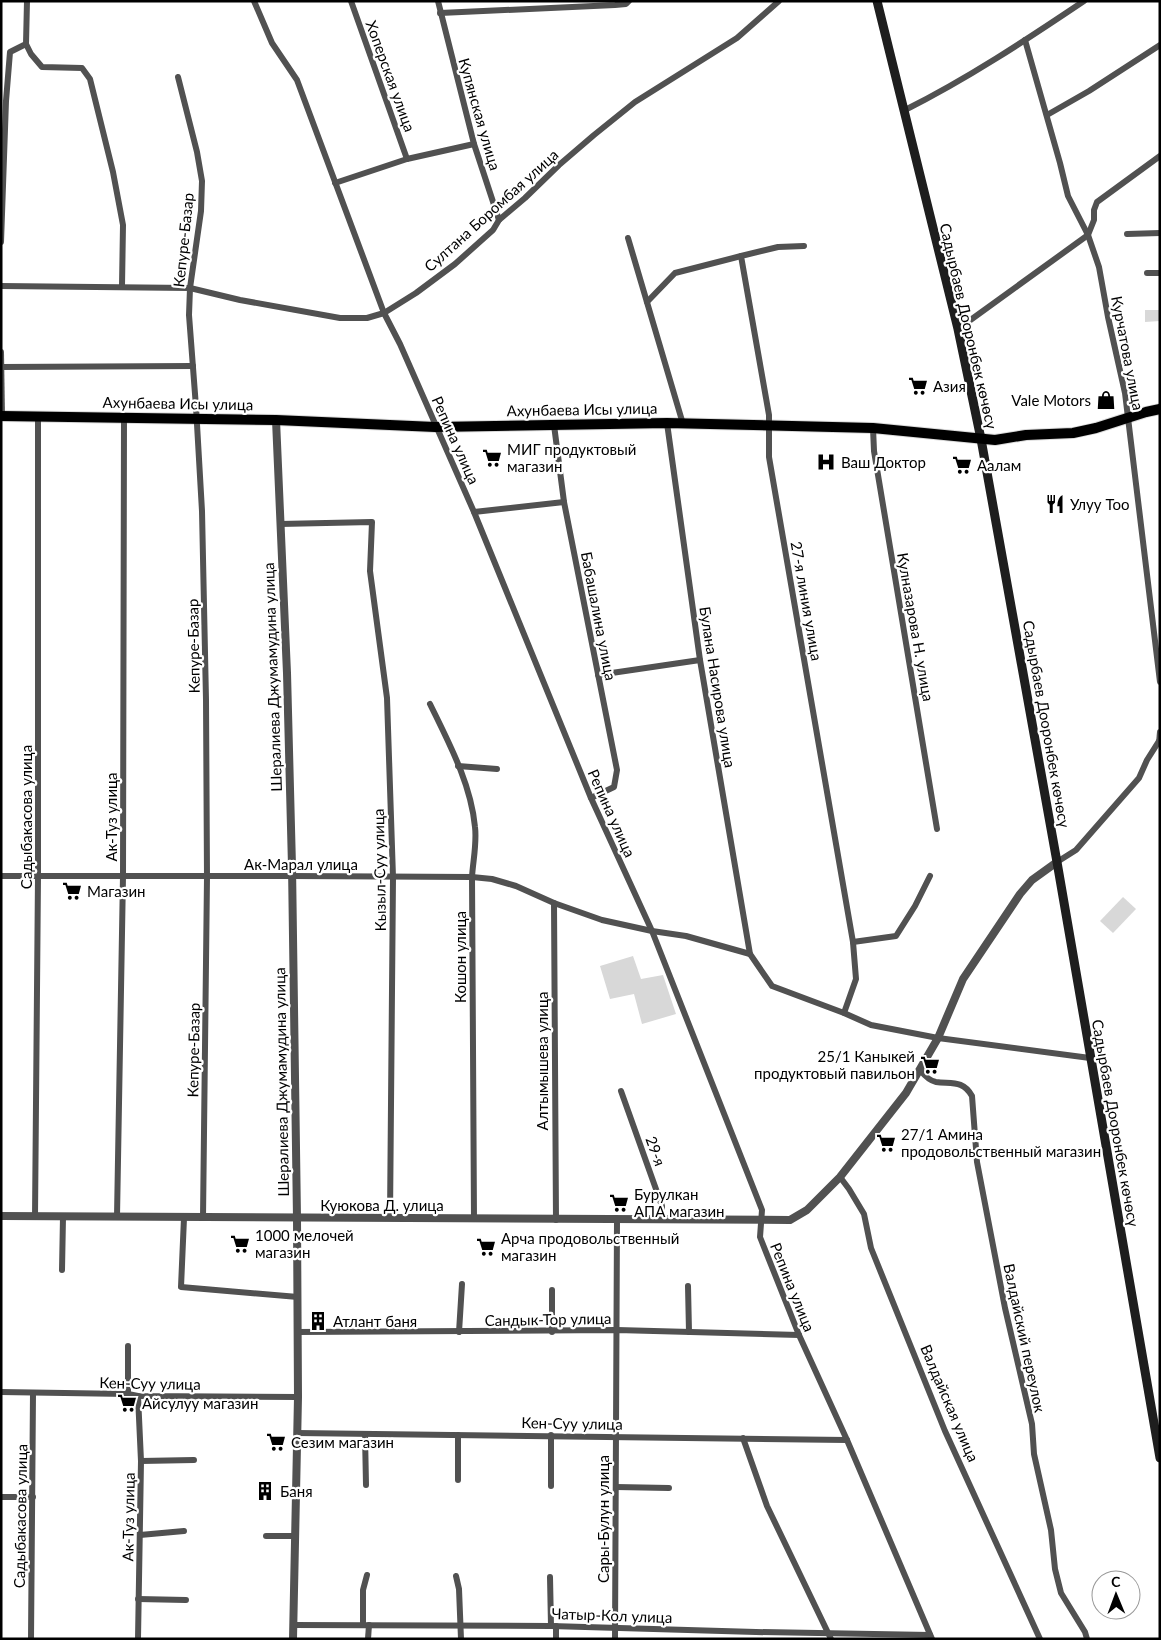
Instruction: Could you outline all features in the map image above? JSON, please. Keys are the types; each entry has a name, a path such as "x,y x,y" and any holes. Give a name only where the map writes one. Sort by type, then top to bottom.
{"main road":[{"name":"Садырбаев Дооронбек көчөсү","path":"877,1 958,329 981,439 1057,862 1160,1458"},
{"name":"Ахунбаева Исы улица","path":"2,416 276,420 435,427 667,423 873,428 995,440 1026,435 1073,433 1160,410"}],"street":[{"path":"27,1 26,44 31,54 42,67 82,68 90,79 113,172 122,225 122,286"},
{"name":"Репина улица","path":"254,1 272,43 297,80 384,313 400,344 474,512 591,798 652,931 762,1210 760,1238 799,1335 847,1440 931,1637"},
{"name":"Хоперская улица","path":"351,1 407,159"},
{"name":"Купянская улица","path":"438,1 474,144 499,220"},
{"path":"440,14 549,5 626,4 629,1"},
{"name":"Султана Боромбая улица","path":"1,286 190,288 240,300 340,318 367,318 384,313 416,293 455,264 493,230 499,220 594,135 636,102 737,38 779,1"},
{"path":"905,110 934,95 1025,40 1084,1"},
{"name":"Курчатова улица","path":"1025,40 1068,196 1088,235 1099,267 1125,393 1160,682"},
{"path":"1,242 4,101 10,52 26,44"},
{"path":"1047,115 1089,91 1160,45"},
{"name":"Кепуре-Базар","path":"178,77 197,152 202,182 201,211 190,288 189,315 202,511 206,700 207,877 203,1218"},
{"path":"335,183 407,159 474,144"},
{"path":"958,329 1088,235 1094,220 1094,210 1097,202 1160,156"},
{"path":"1127,234 1160,233"},
{"path":"628,238 683,424"},
{"path":"647,302 675,273 778,247 804,246"},
{"name":"27-я линия улица","path":"741,256 769,415 769,456 853,942 856,979 844,1013"},
{"path":"1147,273 1160,273"},
{"path":"1,352 2,416"},
{"path":"1,367 193,366"},
{"name":"Садыбакасова улица","path":"35,1217 38,876 38,416"},
{"name":"Ак-Туз улица","path":"117,1217 123,876 124,417"},
{"name":"Шералиева Джумамудина улица","path":"276,420 287,673 297,1218 298,1397 293,1639"},
{"name":"Булана Насирова улица","path":"667,423 700,660 750,954"},
{"name":"Бабашалина улица","path":"554,425 564,502 617,770 614,787 591,798"},
{"name":"Кулназарова Н. улица","path":"873,428 874,451 937,829"},
{"path":"474,512 564,502"},
{"name":"Кызыл-Суу улица","path":"280,524 372,522 370,571 387,698 393,877 390,1218"},
{"path":"598,675 700,660"},
{"name":"Кошон улица","path":"430,704 453,751 468,793 476,828 472,878 474,1218"},
{"path":"762,1220 783,1221 796,1218 820,1198 840,1177 906,1093 938,1038 962,979 1020,894 1032,880 1076,850 1140,778 1147,760 1159,744 1160,732"},
{"path":"458,766 497,769"},
{"name":"Ак-Марал улица","path":"1,876 292,876 492,879 516,886 554,903 602,920 652,931"},
{"path":"853,942 896,936 916,906 930,876"},
{"name":"Алтымышева улица","path":"554,903 556,1220"},
{"path":"652,931 686,936 750,954 772,986 871,1025 938,1038 1090,1058"},
{"name":"Валдайский переулок","path":"920,1070 925,1076 935,1082 946,1082 968,1088 972,1096 977,1162 1006,1308 1032,1424 1034,1454 1051,1530 1055,1569 1061,1593 1085,1632 1087,1639"},
{"name":"29-я","path":"621,1091 662,1206 662,1220"},
{"name":"Валдайская улица","path":"840,1177 864,1214 871,1248 945,1431 1040,1639"},
{"name":"Куюкова Д. улица","path":"1,1216 762,1220"},
{"path":"62,1270 63,1217"},
{"path":"184,1218 180,1287 298,1297"},
{"name":"Сары-Булун улица","path":"615,1639 617,1220"},
{"path":"459,1332 462,1284"},
{"path":"688,1286 689,1332"},
{"path":"552,1290 552,1332"},
{"name":"Сандык-Тор улица","path":"298,1332 552,1332 617,1330 799,1335"},
{"path":"128,1346 128,1394"},
{"name":"Кен-Суу улица","path":"1,1392 128,1394 138,1396 298,1397"},
{"name":"Садыбакасова улица","path":"31,1639 33,1393"},
{"name":"Ак-Туз улица","path":"138,1396 141,1461 138,1639"},
{"name":"Кен-Суу улица","path":"297,1433 847,1440"},
{"path":"365,1435 366,1485"},
{"path":"458,1435 458,1480"},
{"path":"551,1435 551,1486"},
{"path":"743,1438 767,1506 830,1636"},
{"path":"141,1461 194,1460"},
{"path":"616,1487 670,1488"},
{"path":"1,1497 33,1497"},
{"path":"140,1535 184,1531"},
{"path":"266,1536 295,1536"},
{"path":"367,1575 363,1590 368,1639"},
{"path":"456,1576 461,1639"},
{"path":"550,1577 553,1626 556,1639"},
{"path":"138,1599 186,1600"},
{"name":"Чатыр-Кол улица","path":"293,1625 553,1626 756,1635 931,1637"}],"shaded area":[{"path":"1145,310 1160,310 1160,321 1145,322"},
{"path":"1123,897 1136,909 1113,933 1100,921"},
{"path":"633,956 641,979 663,975 676,1014 642,1024 634,994 610,999 600,966"}],"place":[{"name":"Азия","path":"918,386"},
{"name":"Vale Motors","path":"1106,400"},
{"name":"МИГ продуктовый магазин","path":"492,458"},
{"name":"Ваш Доктор","path":"826,462"},
{"name":"Аалам","path":"962,465"},
{"name":"Улуу Тоо","path":"1055,504"},
{"name":"Магазин","path":"72,891"},
{"name":"25/1 Каныкей продуктовый павильон","path":"930,1065"},
{"name":"27/1 Амина продовольственный магазин","path":"886,1143"},
{"name":"Бурулкан АПА магазин","path":"619,1203"},
{"name":"1000 мелочей магазин","path":"240,1244"},
{"name":"Арча продовольственный магазин","path":"486,1247"},
{"name":"Атлант баня","path":"318,1321"},
{"name":"Айсулуу магазин","path":"127,1403"},
{"name":"Сезим магазин","path":"276,1442"},
{"name":"Баня","path":"265,1491"}]}
